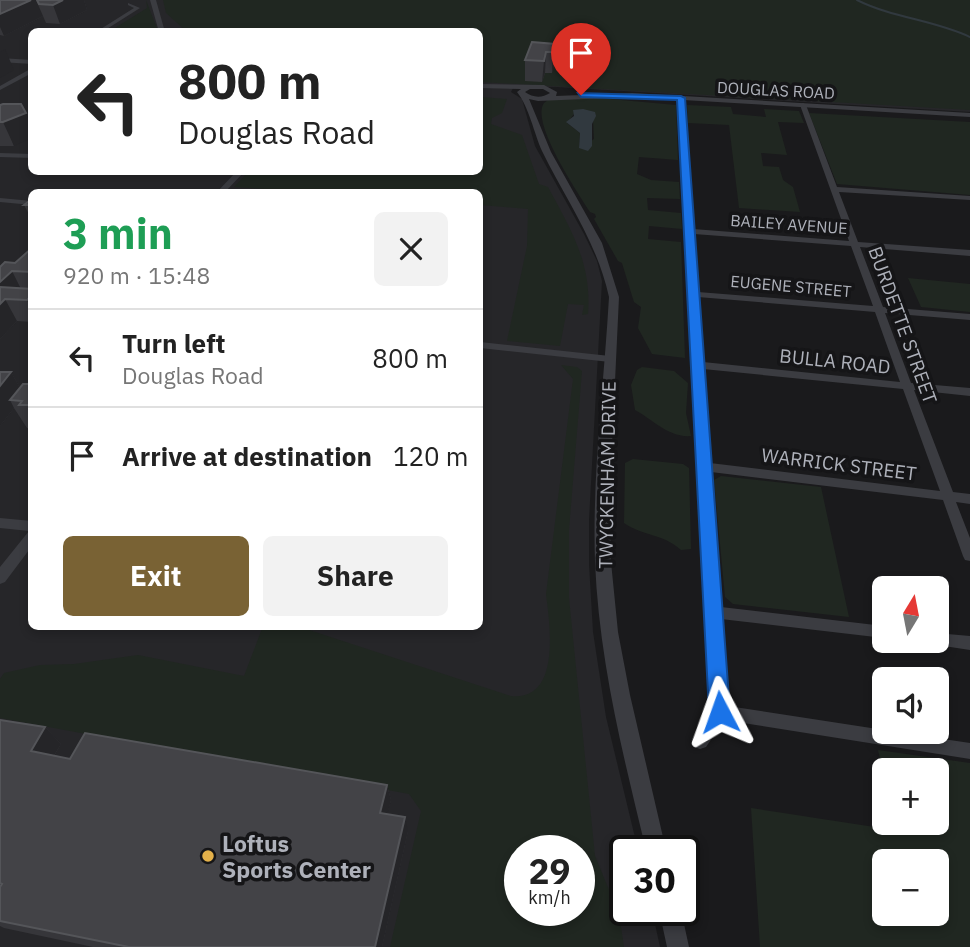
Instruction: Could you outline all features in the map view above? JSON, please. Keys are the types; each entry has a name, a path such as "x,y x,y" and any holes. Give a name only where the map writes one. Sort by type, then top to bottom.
{"street":[{"path":"153,0 162,28"},
{"path":"105,28 139,7 130,4"},
{"path":"0,60 28,62"},
{"path":"0,88 28,72"},
{"path":"483,87 528,87 549,95"},
{"path":"523,95 522,90 528,87"},
{"path":"483,88 523,95 549,95"},
{"name":"TWYCKENHAM DRIVE","path":"523,95 527,110 533,114 542,142 598,242 610,273 614,297 602,522 606,599 621,703 652,835"},
{"path":"533,114 549,95"},
{"name":"DOUGLAS ROAD","path":"549,95 681,98 970,116"},
{"path":"681,98 720,712 700,741"},
{"name":"BURDETTE STREET","path":"803,105 970,556"},
{"path":"0,155 28,156"},
{"path":"224,189 237,175"},
{"path":"834,189 970,198"},
{"path":"0,198 28,197"},
{"path":"0,198 28,202"},
{"name":"BAILEY AVENUE","path":"689,231 970,253"},
{"name":"EUGENE STREET","path":"693,294 970,317"},
{"path":"483,345 610,359"},
{"name":"BULLA ROAD","path":"697,365 970,391"},
{"name":"WARRICK STREET","path":"704,467 970,499"},
{"path":"0,523 28,526"},
{"path":"0,578 28,540"},
{"path":"713,612 872,631"},
{"path":"949,641 970,643"},
{"path":"720,712 970,751"},
{"path":"673,926 678,947"}],"shaded area":[{"path":"0,0 970,0 970,112 557,87 514,86 511,92 522,99 535,146 584,234 597,261 602,281 589,564 593,632 606,717 634,835 609,835 609,926 655,926 660,947 0,947"},
{"path":"146,0 157,28 115,28 147,8"},
{"path":"163,0 970,0 970,110 483,82 483,28 183,28 166,13"},
{"path":"483,97 507,99 502,113 492,118 491,124 522,135 539,184 548,187 578,247 587,279 588,314 582,315 584,305 568,304 560,346 507,341 527,246 528,209 483,205 483,189 234,187 245,175 483,175"},
{"path":"599,98 676,105 678,160 639,157 637,174 651,180 679,182 680,199 647,198 648,210 681,213 682,229 649,226 648,239 681,242 685,358 652,354 638,328 641,307 634,302 622,263 618,261 594,219 595,214 590,212 576,190 549,141 541,112 548,100","holes":["574,114 593,120 594,139 579,148 580,133 567,123"]},
{"path":"687,105 731,107 733,114 766,117 764,109 799,111 804,123 778,122 787,155 761,153 763,166 779,167 783,180 793,187 800,212 739,208 729,125 688,123"},
{"path":"573,110 595,112 596,116 592,124 592,146 588,151 579,148 580,133 566,122 574,116"},
{"path":"809,113 970,122 970,195 837,184"},
{"path":"908,278 970,284 970,312 921,307"},
{"path":"561,365 577,367 582,371 569,530 569,598 593,835 504,835 504,926 595,926 595,856 609,890 609,926 621,926 624,947 390,947 421,811 409,794 0,718 0,679 4,673 40,665 74,664 138,655 244,676 261,630 309,630 511,696 527,694 538,687 545,674 549,659 546,594 573,379"},
{"path":"642,367 674,371 688,383 686,413 691,436 668,431 635,410 631,385 637,370"},
{"path":"633,459 683,464 689,468 691,549 681,550 667,541 624,523 625,463"},
{"path":"721,476 821,487 849,617 733,604 725,597 714,480"},
{"path":"878,750 935,758 880,758"},
{"path":"949,760 970,763 970,947 760,947 751,808 872,827 872,835 949,835"}],"building":[{"path":"0,0 31,0 0,14"},
{"path":"37,0 63,0 53,5 39,4"},
{"path":"532,42 555,44 553,52 546,52 544,61 525,60"},
{"path":"21,104 26,113 0,122 0,105"},
{"path":"28,252 28,272 12,271 0,282 0,267 5,262 15,263"},
{"path":"0,287 28,289 27,300 5,299 0,304"},
{"path":"0,372 11,372 0,386"},
{"path":"23,384 28,384 28,405 19,405 22,401 10,400"},
{"name":"Loftus Sports Center","path":"0,720 45,727 31,751 70,759 85,733 387,785 380,813 405,817 375,947 129,947 0,921"}],"waterway":[{"path":"857,0 970,37"}],"place":[{"name":"Loftus Sports Center","path":"208,856"}],"route":[{"path":"581,95 681,98 720,712"}]}
